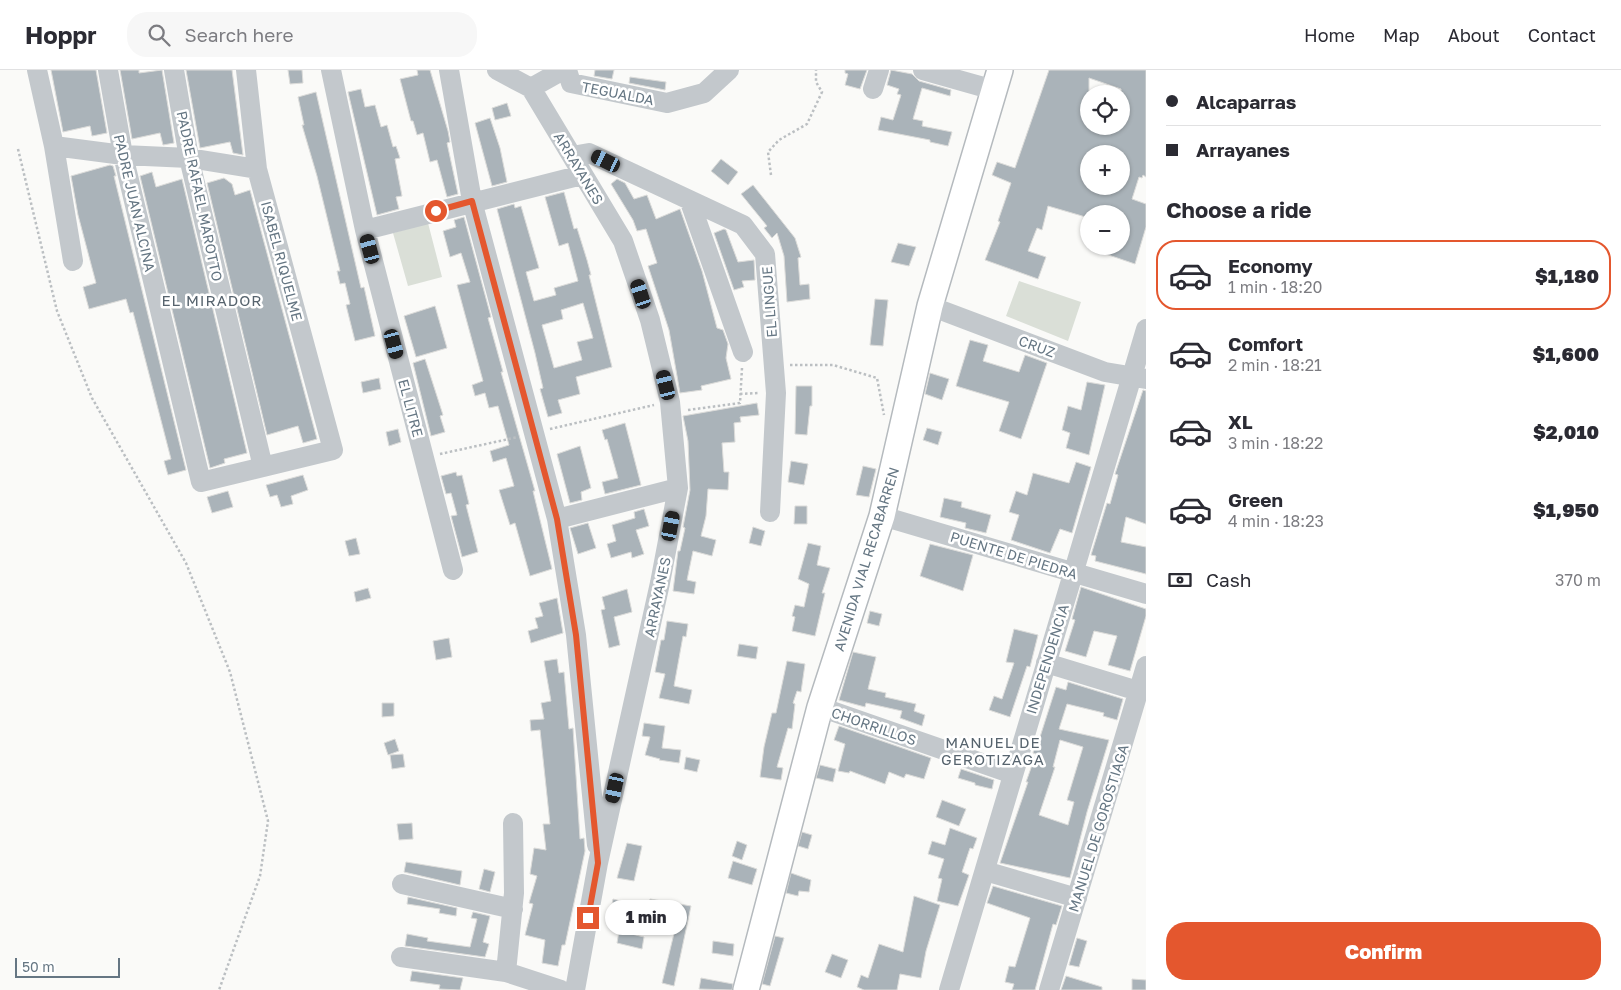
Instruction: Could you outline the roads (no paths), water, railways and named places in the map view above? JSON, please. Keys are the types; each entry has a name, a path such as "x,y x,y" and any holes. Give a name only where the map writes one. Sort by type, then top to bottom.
{"main road":[{"name":"AVENIDA VIAL RECABARREN","path":"746,990 820,707 882,516 930,306 997,80"}],"street":[{"path":"37,70 54,146 73,261"},
{"name":"PADRE JUAN ALCINA","path":"108,70 123,155 201,482 263,467"},
{"name":"PADRE RAFAEL MAROTTO","path":"174,70 189,158 263,467"},
{"name":"ISABEL RIQUELME","path":"246,70 257,169 333,450 263,467"},
{"name":"EL LITRE","path":"331,70 364,230 453,570"},
{"path":"449,70 472,201 557,519 576,635 598,863"},
{"path":"497,70 531,88 563,70"},
{"name":"TEGUALDA","path":"567,70 571,83 667,103 704,92 728,70"},
{"path":"923,70 997,80"},
{"name":"ARRAYANES","path":"531,88 623,241 650,320 671,412 678,488 660,583 598,863 574,990"},
{"path":"54,146 123,155 189,158 257,169"},
{"name":"EL LINGUE","path":"572,156 589,153 690,202 743,225 765,254 776,393 770,512"},
{"path":"364,230 472,201 582,175"},
{"path":"690,202 743,352"},
{"name":"CRUZ","path":"930,306 1105,372 1139,378"},
{"name":"INDEPENDENCIA","path":"949,990 1073,573 1139,378 1146,329"},
{"path":"557,519 678,488"},
{"name":"PUENTE DE PIEDRA","path":"882,516 1146,594"},
{"path":"1046,663 1138,691"},
{"name":"MANUEL DE GOROSTIAGA","path":"1049,990 1146,666"},
{"name":"CHORRILLOS","path":"820,707 1014,774"},
{"path":"506,972 513,909 513,823"},
{"path":"985,870 1077,898"},
{"path":"402,884 513,909"},
{"path":"401,957 506,972 562,990"}],"district":[{"name":"EL MIRADOR","path":"212,300"},
{"name":"MANUEL DE GEROTIZAGA","path":"993,750"}]}
